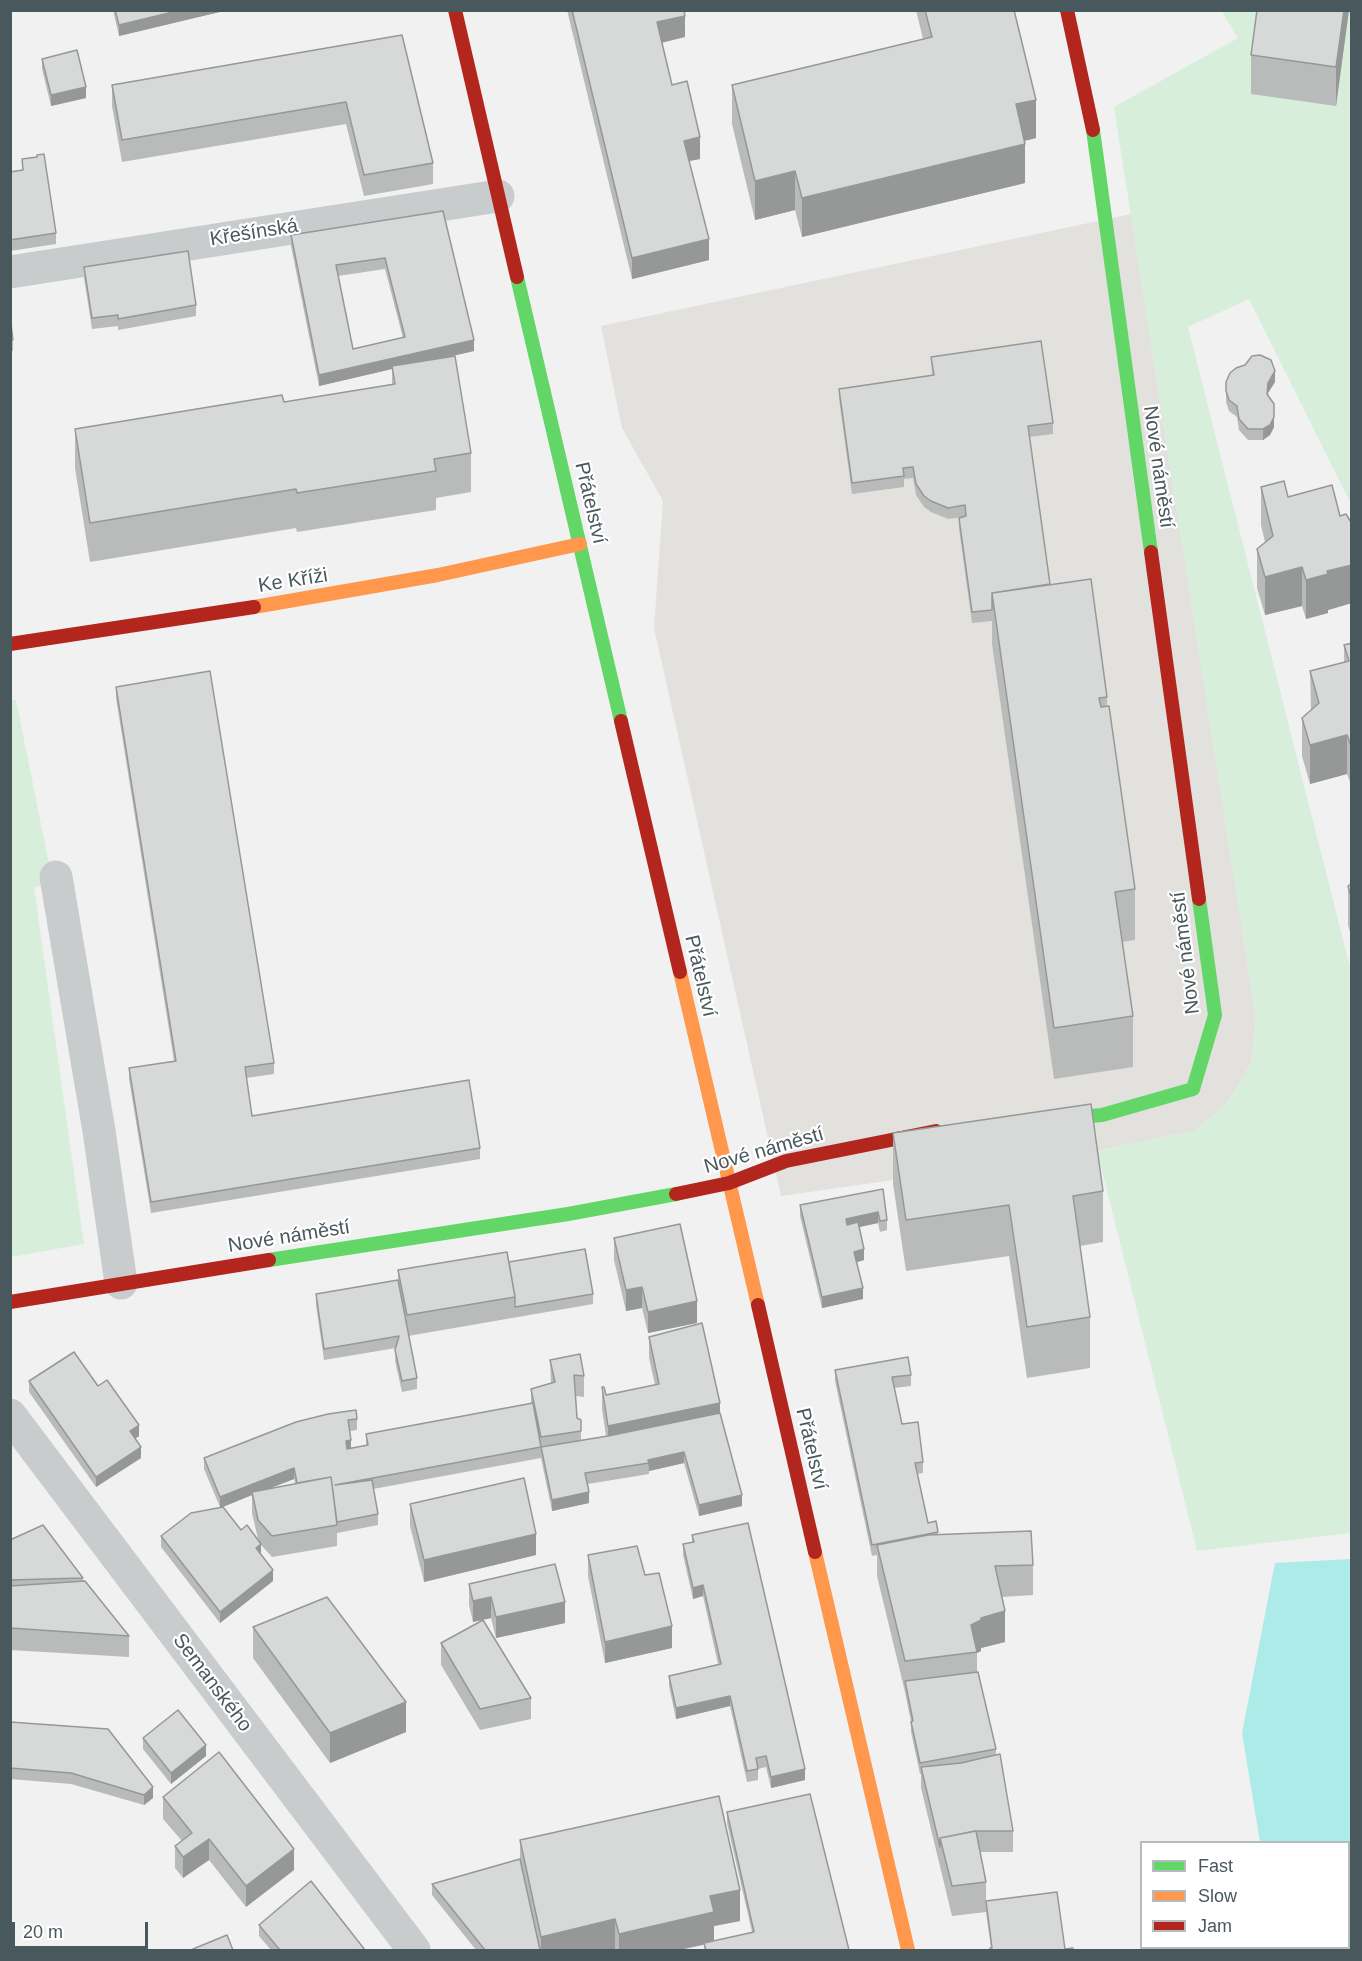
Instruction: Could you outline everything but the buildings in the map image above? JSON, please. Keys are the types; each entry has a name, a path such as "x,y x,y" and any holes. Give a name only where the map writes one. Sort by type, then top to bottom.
{"street":[{"name":"Přátelství","path":"455,10 908,1950"},
{"name":"Nové náměstí","path":"1034,1121 1102,1114 1193,1089 1215,1015 1093,130 1066,10"},
{"name":"Křešínská","path":"10,272 498,196"},
{"name":"Ke Kříži","path":"10,644 304,599 494,565 579,544"},
{"path":"56,877 99,1131 121,1283"},
{"name":"Nové náměstí","path":"10,1302 568,1214 729,1184 786,1161 955,1128"},
{"name":"Semanského","path":"10,1415 414,1950"}],"shaded area":[{"path":"1131,214 1256,1018 1252,1062 1227,1104 1194,1131 1097,1151 781,1196 654,628 663,501 622,428 601,326"}],"green space":[{"path":"1221,10 1351,11 1351,504 1249,299 1188,327 1351,971 1351,1533 1197,1551 1097,1151 1194,1131 1227,1104 1252,1062 1256,1018 1114,107 1238,38"},
{"path":"10,700 16,700 53,884 34,887 84,1244 11,1257"}],"water":[{"path":"1351,1559 1351,1950 1278,1950 1350,1949 1350,1841 1260,1841 1242,1733 1275,1563"}],"traffic: fast":[{"path":"1093,130 1151,552"},
{"path":"517,277 621,721"},
{"path":"1047,1120 1102,1115 1193,1089 1215,1015 1199,899"},
{"path":"269,1260 568,1214 676,1194"}],"traffic: slow":[{"path":"254,607 438,575 580,544"},
{"path":"680,972 758,1305"},
{"path":"815,1552 908,1950"}],"traffic: jam":[{"path":"455,10 517,277"},
{"path":"1067,10 1093,130"},
{"path":"1151,552 1199,899"},
{"path":"10,644 254,607"},
{"path":"621,721 680,972"},
{"path":"676,1194 729,1183 786,1161 936,1131"},
{"path":"10,1302 269,1260"},
{"path":"758,1305 815,1552"}]}
